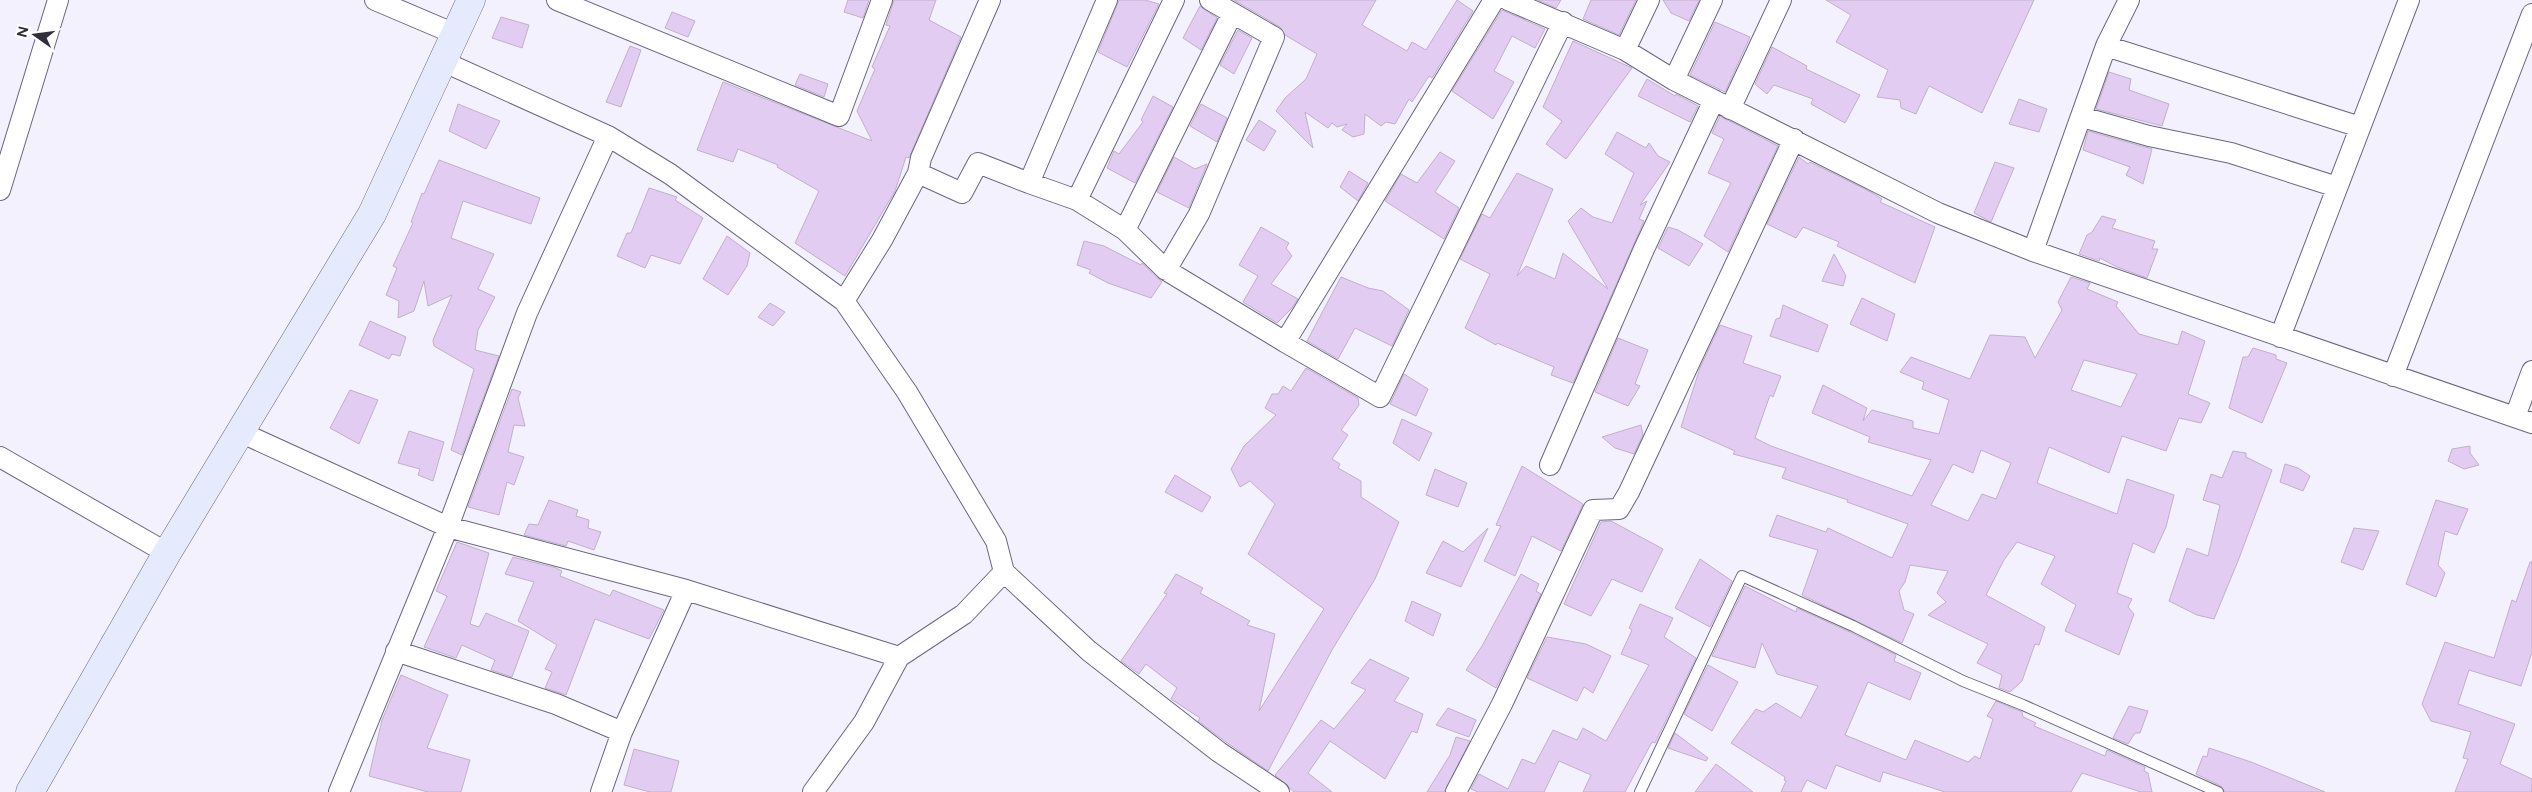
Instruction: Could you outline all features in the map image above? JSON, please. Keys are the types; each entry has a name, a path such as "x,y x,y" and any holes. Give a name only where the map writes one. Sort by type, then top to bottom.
{"main road":[{"path":"30,792 167,552 372,214 471,0"}],"street":[{"path":"0,190 58,0"},
{"path":"375,0 455,34"},
{"path":"557,0 839,116 882,0"},
{"path":"844,301 882,240 918,173 921,158 990,0"},
{"path":"1029,183 1107,0"},
{"path":"1077,200 1174,0"},
{"path":"1166,270 1199,214 1274,37 1210,0"},
{"path":"1285,342 1494,0"},
{"path":"1508,0 1563,22 1624,50 1674,80 1722,105 1938,213 2034,251 2524,420 2532,371"},
{"path":"1624,50 1649,0"},
{"path":"1674,80 1712,0"},
{"path":"1550,465 1644,249 1781,0"},
{"path":"2034,251 2106,46 2129,0"},
{"path":"2280,337 2409,0"},
{"path":"1125,230 1232,14"},
{"path":"2393,376 2524,62 2532,14"},
{"path":"918,173 962,193 978,163 1077,200 1125,230 1166,270 1380,397 1563,22"},
{"path":"2106,46 2360,127"},
{"path":"442,61 608,136 670,174 844,301 907,392 996,541 1004,572 1089,652 1219,752 1279,792"},
{"path":"2082,117 2149,136 2231,153 2337,188"},
{"path":"339,792 448,527 527,313 608,136"},
{"path":"1456,792 1502,704 1593,510 1619,509 1629,492 1794,140"},
{"path":"240,432 448,527 686,590 899,657"},
{"path":"0,457 167,552"},
{"path":"813,792 864,722 899,657 964,614 1004,572"},
{"path":"601,792 624,726 686,590"},
{"path":"396,651 556,704 622,732 624,726"}],"lane":[{"path":"1640,792 1742,576 1853,626 1963,681 2023,705 2218,792"}],"building":[{"path":"848,0 869,0 863,18 844,12"},
{"path":"894,0 936,0 929,20 961,37 909,158 906,157 895,191 845,276 795,243 819,191 777,167 778,165 738,149 733,162 697,150 723,82 872,141 857,111 875,69 872,67 890,26 886,25"},
{"path":"1119,0 1145,0 1159,4 1127,67 1098,52"},
{"path":"1234,0 1376,0 1362,25 1407,51 1412,42 1426,50 1457,0 1473,11 1432,78 1429,76 1412,102 1409,99 1395,124 1386,122 1381,126 1365,114 1364,134 1353,137 1342,130 1347,124 1337,127 1332,123 1328,128 1305,112 1313,148 1276,111 1285,98 1306,79 1317,54 1285,35 1280,27"},
{"path":"1538,0 1561,0 1556,8"},
{"path":"1591,0 1636,0 1619,35 1583,19"},
{"path":"1663,0 1699,0 1689,21 1671,13"},
{"path":"1826,0 2034,0 1982,113 1929,86 1916,114 1901,108 1900,100 1877,97 1888,70 1836,42 1851,15"},
{"path":"1200,6 1217,18 1201,50 1183,38"},
{"path":"1502,10 1545,29 1535,48 1512,36 1494,71 1514,82 1493,119 1452,91"},
{"path":"672,12 695,21 688,37 665,28"},
{"path":"501,17 529,25 522,48 492,38"},
{"path":"1715,22 1750,37 1725,92 1690,75"},
{"path":"1238,30 1252,38 1234,74 1220,65"},
{"path":"1573,41 1632,68 1566,159 1546,144 1562,121 1543,107"},
{"path":"630,46 641,50 621,107 606,102"},
{"path":"1772,47 1807,66 1806,69 1860,95 1845,123 1811,104 1813,99 1774,85 1767,94 1755,84"},
{"path":"2109,72 2131,79 2129,90 2169,104 2162,126 2096,109"},
{"path":"800,74 828,84 824,97 795,85"},
{"path":"1647,79 1675,96 1676,94 1698,106 1690,122 1638,96"},
{"path":"1153,96 1173,107 1135,183 1107,168 1114,151 1119,154 1143,122 1141,120"},
{"path":"2019,99 2047,109 2039,132 2009,124"},
{"path":"458,104 500,121 486,149 449,131"},
{"path":"1201,104 1227,118 1217,142 1190,126"},
{"path":"1720,116 1778,146 1728,252 1704,236 1731,183 1708,173 1724,139 1712,133"},
{"path":"1259,120 1276,131 1264,151 1246,140"},
{"path":"2088,131 2152,149 2143,184 2126,175 2130,167 2083,150"},
{"path":"1617,132 1646,148 1649,143 1658,156 1670,162 1640,205 1647,201 1639,219 1644,221 1573,383 1551,375 1554,367 1497,343 1496,345 1465,328 1490,274 1460,259 1482,214 1490,218 1517,173 1553,189 1517,276 1526,266 1555,279 1563,253 1608,289 1568,221 1581,208 1593,217 1612,223 1634,173 1605,154"},
{"path":"1440,152 1455,161 1435,192 1459,208 1444,239 1385,201 1401,174 1417,183"},
{"path":"1174,157 1195,169 1207,164 1189,208 1157,192"},
{"path":"1799,157 1808,164 1810,162 1867,190 1882,199 1880,202 1935,227 1915,283 1837,246 1839,242 1803,227 1796,238 1767,224"},
{"path":"439,160 540,198 531,224 463,201 451,238 494,254 478,289 495,297 478,330 475,350 499,356 462,455 451,450 474,369 434,346 433,340 452,295 428,306 424,281 414,311 398,318 399,301 386,295 397,268 393,266 413,223 411,222 422,193 424,194"},
{"path":"1995,162 2014,168 1991,222 1974,213"},
{"path":"1349,171 1368,183 1358,201 1340,187"},
{"path":"649,188 677,197 675,200 703,218 680,264 651,255 645,268 617,256 627,233 631,233"},
{"path":"2102,216 2116,220 2112,228 2155,241 2152,249 2158,249 2147,278 2117,267 2100,258 2099,261 2079,254 2087,235 2092,232"},
{"path":"1261,227 1289,243 1286,248 1292,256 1271,284 1298,299 1277,323 1243,302 1258,276 1239,265"},
{"path":"1668,227 1678,230 1703,244 1689,266 1658,248"},
{"path":"727,236 750,253 747,266 728,295 703,279"},
{"path":"1084,241 1104,246 1141,265 1142,263 1162,282 1151,298 1108,283 1089,273 1091,270 1077,265"},
{"path":"1834,254 1846,276 1843,286 1822,281"},
{"path":"1341,277 1368,288 1383,291 1409,310 1392,346 1355,328 1338,359 1307,341"},
{"path":"2071,277 2090,283 2087,289 2118,302 2116,306 2139,334 2178,345 2182,331 2205,341 2188,394 2210,403 2201,423 2179,418 2166,451 2122,436 2109,473 2049,447 2037,483 2117,514 2127,479 2174,495 2166,527 2154,553 2133,543 2117,593 2132,599 2128,607 2134,614 2119,655 2065,631 2076,605 2041,584 2055,556 2017,542 2004,560 1986,595 2045,627 2039,645 2035,644 2022,681 2010,692 1999,688 2002,675 1977,663 1988,644 1928,615 1946,602 1937,593 1948,571 1910,565 1905,582 1899,591 1904,610 1914,614 1902,643 1802,595 1818,550 1769,536 1777,515 1826,532 1828,528 1892,558 1908,524 1847,502 1848,500 1782,478 1786,468 1733,454 1735,451 1681,427 1700,368 1720,325 1752,336 1743,363 1781,376 1773,397 1770,395 1755,438 1771,446 1912,496 1931,460 1868,442 1870,437 1812,413 1823,385 1867,408 1863,421 1872,410 1913,421 1913,428 1939,434 1949,400 1922,389 1924,382 1900,372 1911,357 1970,379 1990,335 2025,337 2035,358 2062,310 2058,302","holes":["2084,360 2137,374 2121,407 2071,390","1981,450 2011,463 1996,499 1982,494 1968,521 1931,505 1953,464 1973,473"]},
{"path":"1862,298 1895,314 1887,341 1850,324"},
{"path":"770,303 785,312 773,326 758,317"},
{"path":"1783,305 1828,325 1818,352 1770,336 1776,319 1780,318"},
{"path":"370,321 406,337 400,356 392,354 389,359 359,345"},
{"path":"1618,338 1648,350 1635,384 1640,386 1628,406 1595,392"},
{"path":"2253,348 2276,355 2276,359 2287,363 2262,423 2229,408 2243,357 2248,357"},
{"path":"1306,368 1358,398 1359,405 1341,430 1348,435 1332,459 1340,464 1338,468 1361,481 1361,497 1399,522 1375,579 1332,650 1268,771 1198,721 1200,718 1171,699 1177,688 1146,664 1139,674 1121,661 1167,594 1164,593 1176,574 1203,588 1200,593 1250,621 1247,625 1275,634 1259,711 1324,609 1248,554 1275,504 1250,481 1240,487 1231,469 1244,446 1276,415 1265,408 1272,394 1278,394 1283,386 1291,391"},
{"path":"1404,374 1428,389 1416,416 1390,404"},
{"path":"512,389 521,392 518,398 525,426 514,425 508,452 524,457 514,485 507,482 499,515 468,507"},
{"path":"350,390 378,400 359,444 330,428"},
{"path":"1402,419 1432,433 1419,461 1393,443"},
{"path":"1641,425 1643,435 1634,454 1615,448 1602,437"},
{"path":"409,431 444,442 433,481 418,475 420,469 398,463"},
{"path":"2470,446 2470,453 2479,465 2464,469 2448,461 2452,449"},
{"path":"2233,451 2246,453 2246,457 2272,470 2214,619 2197,615 2169,601 2187,548 2208,556 2220,505 2203,500 2211,474 2222,478"},
{"path":"2285,464 2298,468 2310,476 2303,491 2280,482"},
{"path":"1522,466 1583,504 1561,551 1532,536 1515,576 1484,561 1501,526 1496,525"},
{"path":"1435,469 1467,483 1458,507 1426,495"},
{"path":"1175,475 1211,497 1202,512 1165,492"},
{"path":"549,500 578,510 576,516 589,520 588,528 601,532 594,550 568,541 566,546 524,535 529,524 538,525"},
{"path":"2436,500 2468,509 2457,535 2445,531 2438,565 2445,573 2436,597 2406,584"},
{"path":"1611,521 1663,549 1642,592 1612,579 1591,616 1564,604 1601,522"},
{"path":"1488,528 1461,587 1426,573 1443,541 1463,552"},
{"path":"2354,528 2379,531 2363,570 2341,562"},
{"path":"457,542 489,553 470,624 479,627 486,613 529,631 512,677 491,670 495,660 462,645 456,658 424,647 447,596 436,591"},
{"path":"513,557 556,568 562,571 560,576 610,596 613,590 664,610 649,639 595,619 566,695 545,688 552,672 545,669 557,645 518,621 534,582 505,574"},
{"path":"1700,559 1732,581 1710,627 1675,608"},
{"path":"2530,562 2532,562 2532,652 2521,686 2469,670 2458,704 2515,724 2500,764 2532,779 2532,792 2455,792 2468,759 2463,758 2471,732 2431,721 2422,704 2445,642 2494,658 2512,600 2516,602"},
{"path":"1521,574 1539,584 1536,591 1541,594 1496,688 1466,670 1482,646"},
{"path":"1745,586 1796,612 1797,608 1850,632 1896,655 1894,661 1921,673 1910,700 1868,682 1845,735 1906,760 1915,740 1968,762 1975,756 1980,759 1993,719 1987,716 1996,701 2022,712 2023,717 2036,723 2034,726 2105,756 2107,750 2145,767 2144,771 2148,773 2152,792 2141,792 2082,773 2071,792 1945,792 1883,772 1880,782 1836,765 1826,789 1807,780 1801,792 1781,792 1786,781 1784,780 1785,777 1731,743 1756,709 1763,712 1776,703 1801,718 1818,686 1777,674 1762,643 1755,668 1712,656"},
{"path":"1412,601 1441,614 1433,636 1405,621"},
{"path":"1640,604 1673,618 1664,637 1696,658 1655,743 1652,742 1625,792 1583,792 1591,775 1559,761 1544,792 1478,792 1471,789 1479,774 1508,789 1522,759 1535,764 1553,730 1577,740 1583,728 1606,741 1649,665 1621,654 1632,630 1629,628"},
{"path":"1547,637 1586,644 1611,656 1593,693 1584,687 1577,701 1527,678"},
{"path":"1370,659 1409,678 1394,701 1423,714 1417,733 1412,731 1385,779 1330,741 1308,773 1332,792 1294,792 1275,775 1321,720 1334,729 1366,690 1351,683"},
{"path":"1708,665 1738,682 1712,731 1684,714"},
{"path":"401,675 448,695 427,748 470,760 461,792 428,792 369,776 382,720"},
{"path":"2129,706 2148,711 2140,733 2135,733 2128,744 2113,738"},
{"path":"1448,708 1476,720 1469,737 1436,725"},
{"path":"1675,733 1708,758 1706,761 1668,748"},
{"path":"1456,737 1470,741 1444,792 1427,792 1450,755"},
{"path":"2209,748 2251,762 2325,792 2225,792 2221,786 2196,774 2203,756 2207,757"},
{"path":"634,749 679,761 671,792 650,792 624,785"},
{"path":"1716,764 1753,792 1695,792"}]}
